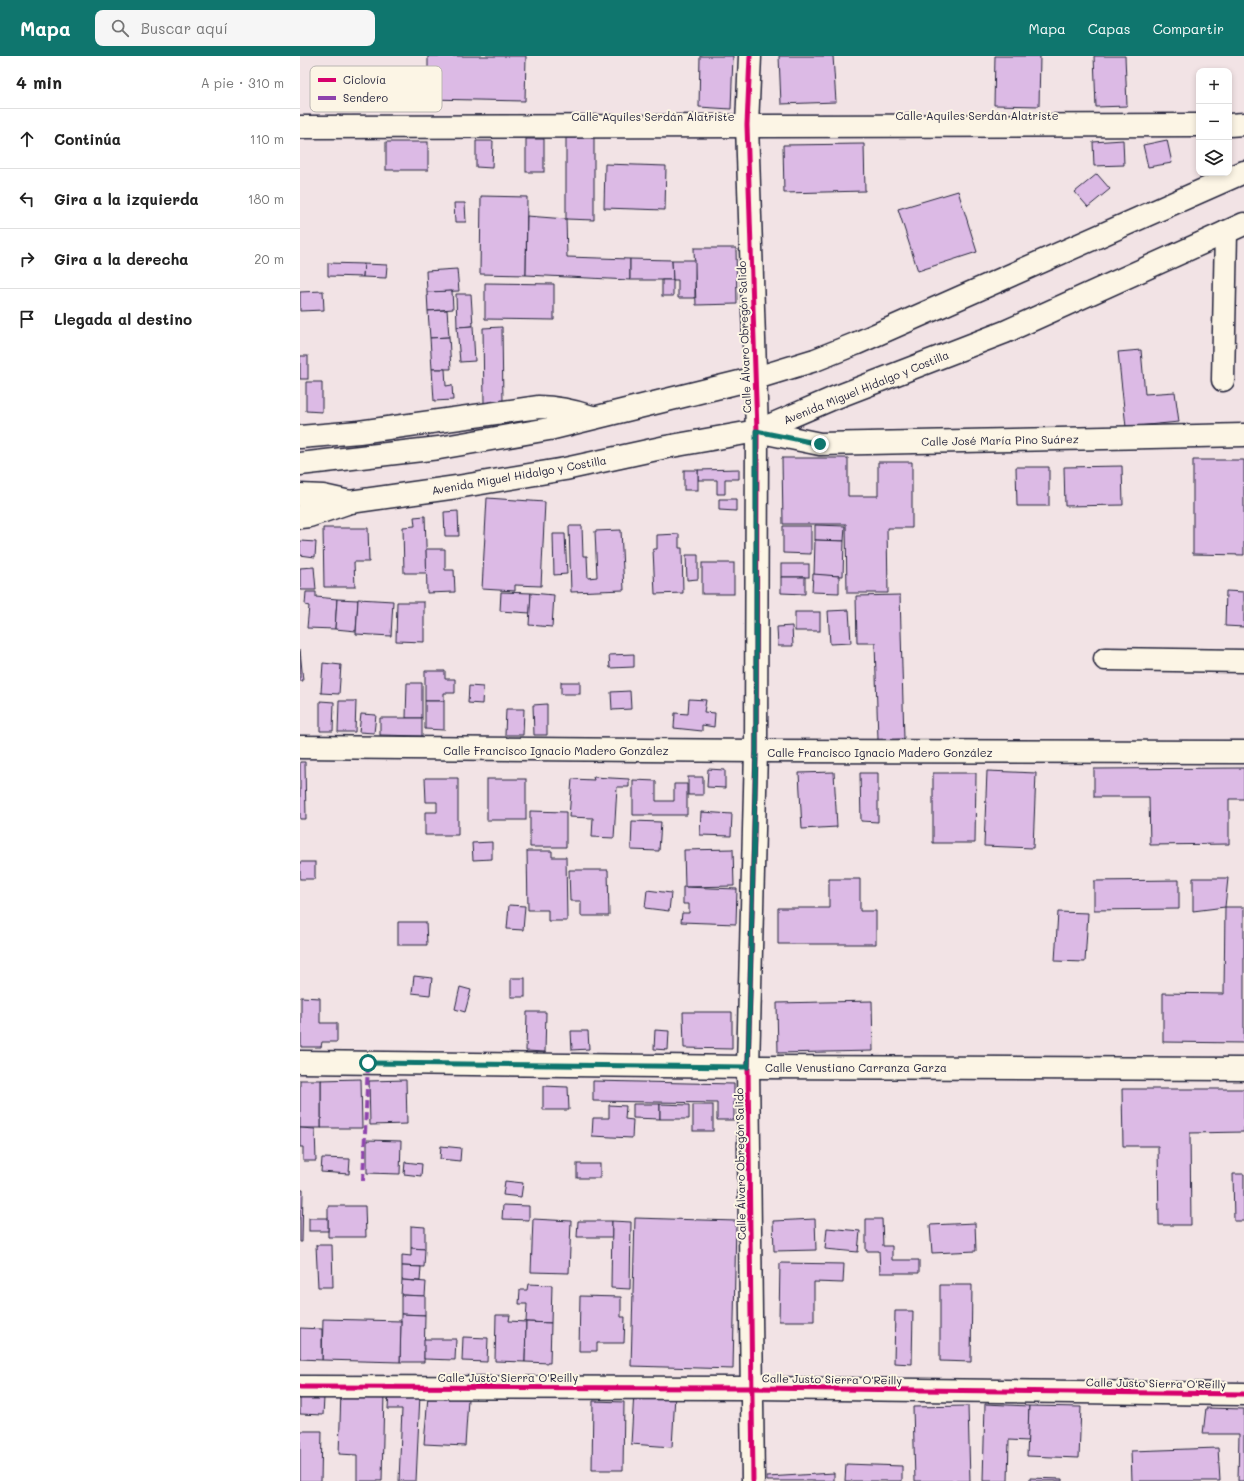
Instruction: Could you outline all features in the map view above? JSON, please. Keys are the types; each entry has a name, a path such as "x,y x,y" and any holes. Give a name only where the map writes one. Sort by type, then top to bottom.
{"street":[{"name":"Calle Álvaro Obregón Salido","path":"750,56 747,126 756,378 756,751 748,1067 753,1481"},
{"path":"1232,124 1244,124"},
{"name":"Calle Aquiles Serdán Alatriste","path":"300,127 1196,125"},
{"path":"300,464 439,448 519,435 756,378 815,360 855,344 1244,172"},
{"path":"1223,380 1235,228"},
{"name":"Avenida Miguel Hidalgo y Costilla","path":"300,517 309,516 350,502 457,487 565,469 666,447 756,431 834,398 1005,332 1235,228"},
{"path":"300,437 359,432 539,406 570,410 592,417"},
{"name":"Calle José María Pino Suárez","path":"756,431 820,444 1244,435"},
{"name":"Avenida Miguel Hidalgo y Costilla","path":"301,495 323,496 350,502"},
{"path":"1105,659 1244,661"},
{"name":"Calle Francisco Ignacio Madero González","path":"300,747 756,751 1244,752"},
{"name":"Calle Venustiano Carranza Garza","path":"300,1062 748,1067 1244,1069"},
{"name":"Calle Justo Sierra O'Reilly","path":"300,1387 752,1388 1244,1394"}],"building":[{"path":"428,56 526,56 525,101 442,99 442,66 428,66"},
{"path":"700,56 733,56 731,109 699,107"},
{"path":"779,56 833,56 836,102 781,104"},
{"path":"995,56 1040,56 1039,106 994,105"},
{"path":"1094,56 1125,56 1127,106 1096,107"},
{"path":"566,138 594,138 594,220 566,219"},
{"path":"526,139 544,139 544,172 526,172"},
{"path":"1123,140 1124,165 1094,166 1093,142"},
{"path":"1167,140 1172,163 1148,167 1143,145"},
{"path":"476,141 493,141 492,168 476,167"},
{"path":"386,142 428,142 428,170 386,170"},
{"path":"864,144 865,191 784,193 783,145"},
{"path":"605,164 666,166 665,210 604,208"},
{"path":"1097,174 1110,189 1088,207 1075,192"},
{"path":"958,191 977,252 918,271 898,209"},
{"path":"481,196 527,197 526,275 480,274"},
{"path":"454,203 465,203 466,222 455,222"},
{"path":"527,216 566,219 567,257 630,259 630,280 526,275"},
{"path":"694,248 736,248 737,304 696,305"},
{"path":"630,259 672,260 673,280 630,280"},
{"path":"672,260 695,260 695,298 678,298 678,280 673,280"},
{"path":"328,263 364,264 363,277 328,276"},
{"path":"364,264 387,265 386,278 363,277"},
{"path":"457,269 459,291 427,292 426,271"},
{"path":"662,280 673,280 673,296 662,296"},
{"path":"485,283 554,284 554,320 485,319"},
{"path":"323,291 324,310 300,311 300,292"},
{"path":"452,291 453,309 428,311 427,292"},
{"path":"456,294 471,294 473,326 457,327"},
{"path":"447,310 449,337 430,338 428,311"},
{"path":"473,326 475,361 460,362 457,327"},
{"path":"502,327 503,403 484,403 483,328"},
{"path":"449,337 451,369 432,369 430,338"},
{"path":"1141,350 1145,394 1175,392 1179,422 1126,427 1118,352"},
{"path":"300,356 308,356 308,379 300,379"},
{"path":"432,369 445,369 446,386 452,385 453,400 434,401"},
{"path":"306,382 322,382 322,412 306,411"},
{"path":"782,458 848,458 848,496 878,496 878,462 912,462 912,528 887,528 888,593 847,593 846,524 783,524"},
{"path":"1193,460 1244,460 1244,555 1193,554"},
{"path":"1122,466 1123,505 1065,506 1064,467"},
{"path":"1016,467 1049,467 1049,506 1017,506"},
{"path":"739,469 739,479 725,479 725,494 717,494 717,480 698,480 698,470"},
{"path":"684,470 698,470 698,490 684,490"},
{"path":"487,498 545,502 541,586 515,585 515,591 482,589"},
{"path":"719,499 736,499 736,511 719,510"},
{"path":"458,511 459,536 445,536 444,512"},
{"path":"425,516 427,573 404,573 403,527 415,526 414,517"},
{"path":"815,525 845,526 844,541 815,540"},
{"path":"569,526 582,526 583,556 587,556 588,578 597,577 595,531 621,530 624,590 571,592"},
{"path":"783,526 811,526 811,554 783,553"},
{"path":"323,528 368,528 369,562 354,562 355,587 324,587"},
{"path":"553,534 565,534 567,574 554,575"},
{"path":"679,534 679,548 682,548 683,593 655,594 653,549 657,549 657,535"},
{"path":"815,540 844,541 843,576 814,575"},
{"path":"300,541 316,542 315,557 300,555"},
{"path":"426,549 445,549 445,570 454,570 455,592 427,593"},
{"path":"686,555 698,555 698,579 687,580"},
{"path":"702,563 734,563 734,594 702,594"},
{"path":"781,564 809,564 809,577 781,577"},
{"path":"314,567 316,590 300,590 300,568"},
{"path":"813,574 839,576 839,593 812,592"},
{"path":"781,577 805,577 805,594 781,593"},
{"path":"1226,591 1244,592 1244,627 1225,626"},
{"path":"306,592 316,592 316,597 337,599 335,629 307,628 309,606 305,605"},
{"path":"501,592 531,593 530,613 500,611"},
{"path":"531,593 554,595 552,627 529,625"},
{"path":"900,595 904,739 878,740 875,643 857,643 856,596"},
{"path":"337,599 358,600 356,631 335,629"},
{"path":"358,599 393,601 391,636 356,634"},
{"path":"397,602 424,602 424,642 396,641"},
{"path":"849,610 851,643 830,644 828,611"},
{"path":"795,612 820,612 820,631 795,631"},
{"path":"792,626 793,646 778,646 777,627"},
{"path":"300,650 303,681 300,681"},
{"path":"634,654 634,667 610,668 609,655"},
{"path":"323,663 341,665 339,694 321,693"},
{"path":"425,671 445,671 445,679 455,679 455,693 444,693 444,701 425,701"},
{"path":"561,682 580,682 580,694 561,694"},
{"path":"407,683 422,683 422,718 406,718"},
{"path":"469,686 483,687 482,704 468,703"},
{"path":"630,691 631,709 612,710 611,692"},
{"path":"689,699 706,700 704,712 715,713 714,727 702,725 702,731 674,728 675,713 688,714"},
{"path":"320,701 334,702 333,731 320,731"},
{"path":"339,701 356,701 355,732 338,732"},
{"path":"425,701 444,701 444,730 425,729"},
{"path":"547,704 547,735 534,735 533,705"},
{"path":"506,709 524,709 523,735 505,735"},
{"path":"361,714 376,715 374,733 359,732"},
{"path":"380,718 422,718 422,736 380,735"},
{"path":"300,762 305,762 306,819 300,819"},
{"path":"1244,768 1244,799 1229,799 1229,844 1150,845 1149,797 1094,797 1094,769"},
{"path":"708,769 725,770 725,788 707,787"},
{"path":"987,771 1036,773 1033,848 984,846"},
{"path":"834,772 837,827 802,829 799,773"},
{"path":"860,773 878,773 878,822 861,821"},
{"path":"933,773 976,773 975,843 933,843"},
{"path":"593,777 629,779 629,787 617,787 614,838 592,837 593,818 569,817 572,779 594,780"},
{"path":"688,777 703,777 703,795 688,795"},
{"path":"425,778 458,778 458,835 425,835 425,812 437,812 437,802 426,802"},
{"path":"487,779 526,779 526,820 487,820"},
{"path":"633,780 656,781 656,801 674,801 674,784 687,784 687,815 633,815"},
{"path":"530,811 566,812 566,847 530,847"},
{"path":"701,812 732,814 731,836 700,835"},
{"path":"632,821 661,822 659,851 631,850"},
{"path":"492,842 492,859 473,860 472,843"},
{"path":"733,849 734,886 685,887 684,850"},
{"path":"527,851 552,851 552,857 566,857 567,921 548,921 548,910 528,910"},
{"path":"300,862 315,862 315,879 300,879"},
{"path":"569,870 608,870 609,916 581,916 581,901 570,901"},
{"path":"1193,878 1228,878 1225,907 1193,911"},
{"path":"829,879 860,879 860,911 876,911 876,944 778,944 778,908 829,908"},
{"path":"1179,880 1179,909 1094,910 1094,881"},
{"path":"683,887 737,889 736,924 681,922 682,913 689,913 689,904 683,904"},
{"path":"647,890 671,893 669,911 645,908"},
{"path":"509,905 525,906 523,930 507,929"},
{"path":"1225,907 1244,907 1244,1043 1163,1042 1163,993 1224,994"},
{"path":"1058,912 1088,913 1085,962 1055,961"},
{"path":"398,922 426,922 427,945 398,945"},
{"path":"414,976 432,978 430,995 412,993"},
{"path":"511,978 525,978 525,997 511,997"},
{"path":"460,987 471,990 465,1012 455,1009"},
{"path":"301,997 320,998 320,1023 337,1023 337,1042 322,1042 321,1047 301,1047"},
{"path":"872,1001 873,1051 778,1053 777,1003"},
{"path":"527,1012 546,1012 545,1052 526,1051"},
{"path":"683,1012 732,1012 732,1049 684,1048"},
{"path":"655,1030 669,1031 668,1050 654,1049"},
{"path":"571,1031 588,1031 589,1049 572,1050"},
{"path":"361,1079 362,1128 321,1128 321,1080"},
{"path":"300,1080 321,1080 321,1128 300,1128"},
{"path":"406,1080 407,1124 370,1125 369,1081"},
{"path":"593,1081 734,1084 734,1120 717,1120 717,1103 593,1101"},
{"path":"543,1086 568,1087 569,1110 543,1110"},
{"path":"1122,1089 1244,1089 1244,1132 1190,1133 1191,1225 1159,1225 1158,1146 1123,1146"},
{"path":"633,1104 660,1104 660,1119 633,1118"},
{"path":"660,1104 689,1105 689,1119 660,1119"},
{"path":"609,1105 626,1106 625,1119 633,1120 632,1138 592,1136 593,1118 609,1118"},
{"path":"693,1105 713,1105 713,1131 693,1131"},
{"path":"300,1128 315,1129 316,1161 303,1161 303,1147 300,1147"},
{"path":"367,1140 401,1141 400,1174 367,1173"},
{"path":"441,1146 461,1148 460,1161 440,1159"},
{"path":"322,1158 350,1159 349,1174 321,1172"},
{"path":"405,1162 422,1164 421,1176 404,1174"},
{"path":"577,1164 600,1164 600,1178 577,1178"},
{"path":"1233,1174 1244,1174 1244,1221 1234,1221"},
{"path":"505,1181 523,1183 521,1197 503,1195"},
{"path":"300,1190 303,1190 302,1242 300,1242"},
{"path":"503,1205 529,1206 529,1220 502,1219"},
{"path":"328,1206 365,1206 366,1237 328,1237"},
{"path":"309,1218 328,1218 328,1231 309,1231"},
{"path":"635,1218 736,1221 733,1369 631,1366"},
{"path":"533,1219 571,1221 569,1273 531,1272"},
{"path":"815,1219 816,1250 774,1251 773,1221"},
{"path":"866,1219 882,1219 883,1246 892,1246 892,1260 919,1260 919,1273 880,1273 879,1251 866,1251"},
{"path":"578,1221 612,1221 612,1237 577,1237"},
{"path":"612,1221 631,1222 630,1289 611,1288"},
{"path":"975,1223 976,1251 932,1253 930,1225"},
{"path":"411,1226 425,1227 425,1249 411,1248"},
{"path":"827,1228 860,1231 858,1252 825,1249"},
{"path":"316,1245 332,1245 333,1287 318,1287"},
{"path":"411,1248 425,1249 424,1267 402,1266 402,1255 411,1256"},
{"path":"780,1263 844,1264 843,1283 814,1282 814,1321 779,1321"},
{"path":"402,1266 421,1267 420,1281 402,1280"},
{"path":"402,1280 426,1282 425,1296 401,1295"},
{"path":"528,1284 552,1285 551,1323 526,1322 527,1304 519,1304 520,1290 527,1290"},
{"path":"940,1285 972,1285 971,1362 940,1361"},
{"path":"401,1295 425,1296 425,1315 401,1314"},
{"path":"580,1296 621,1297 621,1317 625,1317 624,1343 597,1343 597,1351 579,1351"},
{"path":"895,1311 913,1311 912,1364 894,1363"},
{"path":"401,1314 425,1315 424,1362 400,1362"},
{"path":"496,1315 510,1315 509,1321 526,1322 525,1362 495,1361"},
{"path":"323,1319 401,1321 400,1362 322,1360"},
{"path":"526,1322 551,1323 550,1363 525,1362"},
{"path":"300,1328 322,1329 322,1360 300,1359"},
{"path":"463,1337 488,1338 487,1362 462,1361"},
{"path":"424,1339 456,1339 455,1360 424,1359"},
{"path":"341,1391 384,1393 382,1481 357,1481 357,1455 339,1454"},
{"path":"389,1392 420,1394 416,1481 399,1481 402,1409 388,1409"},
{"path":"634,1392 675,1395 672,1447 631,1444"},
{"path":"428,1396 468,1399 465,1446 424,1444"},
{"path":"300,1398 324,1398 323,1415 300,1414"},
{"path":"593,1401 624,1402 623,1470 592,1470"},
{"path":"985,1404 1029,1406 1028,1441 1009,1440 1008,1481 983,1481"},
{"path":"968,1406 970,1481 915,1481 913,1407"},
{"path":"1029,1406 1081,1407 1079,1458 1027,1456"},
{"path":"1206,1408 1244,1409 1244,1481 1238,1481 1239,1434 1203,1434"},
{"path":"300,1431 322,1431 321,1481 300,1481"},
{"path":"1218,1448 1220,1481 1132,1481 1131,1451"},
{"path":"846,1464 902,1466 902,1481 845,1481"},
{"path":"834,1473 834,1481 767,1481 767,1477"},
{"path":"1030,1478 1062,1479 1062,1481 1030,1481"}],"marked path":[{"path":"363,1181 368,1063"}],"cycle path":[{"path":"750,56 747,125 757,431 756,751 748,1067 753,1481"},
{"path":"300,1387 752,1388 1244,1394"}],"route":[{"path":"368,1063 748,1067 756,751 756,431 820,444"}]}
